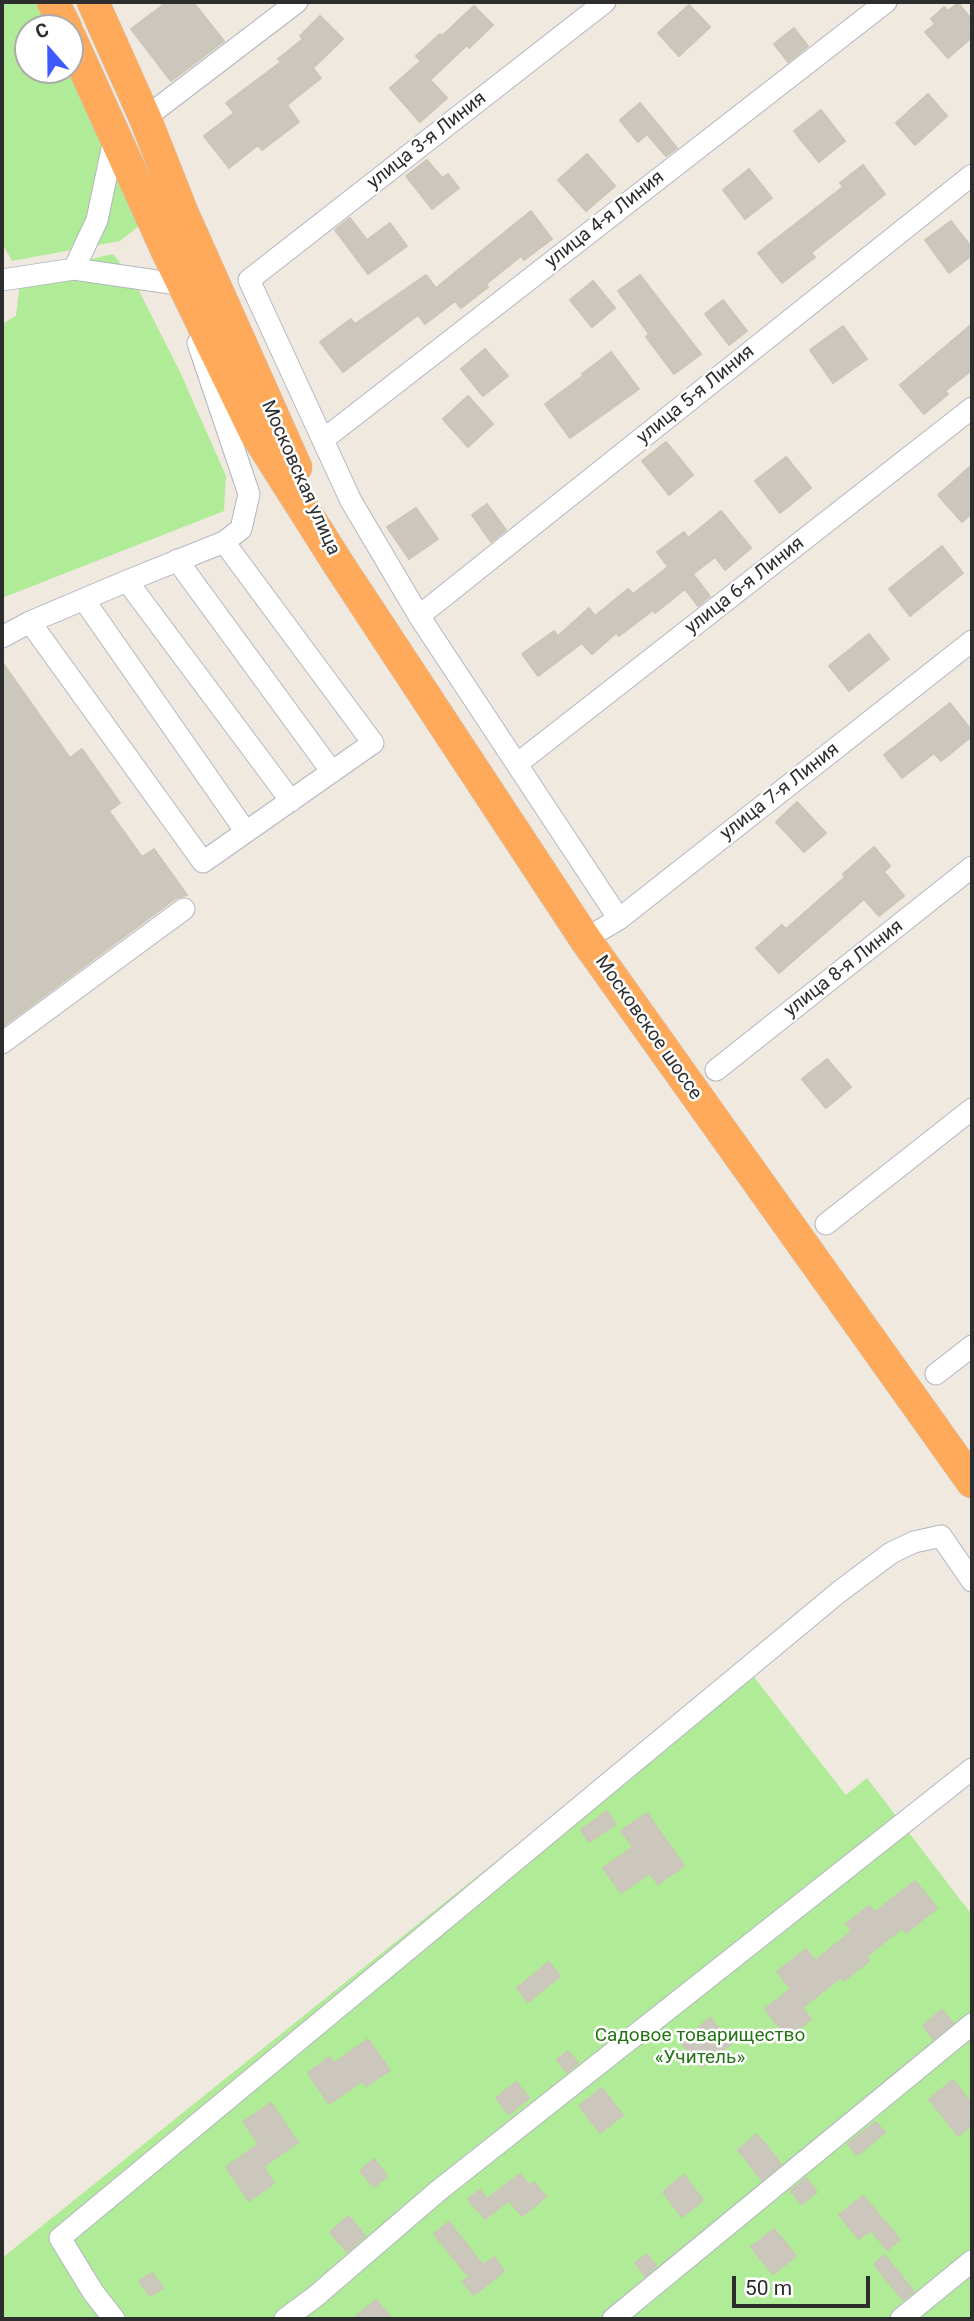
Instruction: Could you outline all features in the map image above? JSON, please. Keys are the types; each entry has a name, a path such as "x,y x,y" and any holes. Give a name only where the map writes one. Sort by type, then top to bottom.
{"highway":[{"name":"Московская улица","path":"93,2 145,118 183,214 339,565"},
{"name":"Московская улица","path":"84,67 184,285 210,355 256,434 339,565"},
{"name":"Московское шоссе","path":"339,565 584,939 972,1482"}],"street":[{"path":"145,118 297,2"},
{"name":"улица 3-я Линия","path":"324,439 249,280 605,2"},
{"name":"улица 4-я Линия","path":"324,439 886,2"},
{"path":"74,269 97,220 115,135"},
{"name":"улица 5-я Линия","path":"419,616 972,175"},
{"path":"2,279 74,269 184,285"},
{"path":"2,637 30,622 224,542 242,528 249,494 210,355"},
{"name":"улица 6-я Линия","path":"517,764 972,408"},
{"path":"324,439 351,501 419,616 619,919"},
{"path":"30,622 203,862 373,743 224,542"},
{"path":"177,560 332,772"},
{"path":"127,581 291,801"},
{"path":"84,600 246,832"},
{"name":"улица 7-я Линия","path":"584,939 619,919 972,641"},
{"name":"улица 8-я Линия","path":"716,1070 972,867"},
{"path":"2,1043 184,909"},
{"path":"826,1224 972,1109"},
{"path":"936,1374 972,1346"},
{"path":"114,2319 93,2292 60,2238 839,1592 891,1553 914,1542 941,1536 972,1581"},
{"path":"285,2319 316,2296 449,2182 972,1769"},
{"path":"613,2319 972,2024"},
{"path":"901,2319 972,2261"}],"green space":[{"path":"2,2 36,2 42,14 14,14 14,84 76,84 139,226 120,241 12,261 2,243"},
{"path":"113,254 133,279 180,372 226,476 224,511 2,598 2,324 16,316 21,275"},
{"name":"Садовое товарищество «Учитель»","path":"743,1663 846,1795 867,1778 972,1915 972,2319 2,2319 2,2258"}],"building":[{"path":"167,2 193,2 224,41 171,81 131,29"},
{"path":"958,3 972,20 972,37 948,58 925,32 935,24 931,19 944,7 948,11"},
{"path":"689,5 710,27 679,56 658,33"},
{"path":"474,6 493,25 430,80 447,98 420,122 390,88 421,61 416,56"},
{"path":"320,16 343,39 313,68 321,78 287,105 299,122 262,150 258,145 229,168 204,136 234,113 226,103 281,62 278,59 303,39 300,36"},
{"path":"794,28 808,46 788,62 774,44"},
{"path":"928,94 947,116 915,145 896,123"},
{"path":"640,103 677,148 666,156 647,134 638,142 620,120"},
{"path":"821,110 845,141 819,162 794,131"},
{"path":"587,154 615,186 586,211 558,180"},
{"path":"427,160 442,178 448,174 459,188 432,209 406,176"},
{"path":"863,165 885,194 811,253 815,257 782,283 758,253 843,187 840,183"},
{"path":"749,169 772,198 745,219 723,190"},
{"path":"531,211 552,239 524,260 521,256 461,308 455,301 425,324 418,315 343,372 320,342 351,319 355,324 426,275 436,288"},
{"path":"350,218 367,240 390,223 407,246 368,274 335,230"},
{"path":"951,221 972,248 972,255 949,273 925,240"},
{"path":"640,275 701,354 674,374 646,337 649,334 618,291"},
{"path":"593,281 615,308 592,327 570,300"},
{"path":"723,300 747,331 729,345 705,314"},
{"path":"972,324 972,370 945,391 948,394 924,414 900,385"},
{"path":"843,326 867,359 833,383 810,350"},
{"path":"485,349 508,376 483,396 461,369"},
{"path":"611,352 639,389 570,438 545,404"},
{"path":"468,396 493,424 468,447 443,419"},
{"path":"666,442 693,475 669,495 642,461"},
{"path":"786,457 811,488 780,513 755,481"},
{"path":"972,465 972,513 962,522 938,495"},
{"path":"487,504 506,530 491,542 472,515"},
{"path":"416,508 438,539 409,559 387,527"},
{"path":"721,511 751,548 725,570 715,557 693,574 710,596 698,606 685,589 655,613 653,610 619,636 616,633 592,654 582,643 538,676 522,654 554,631 558,636 589,608 595,616 628,589 633,594 668,567 657,552 684,532 688,538"},
{"path":"942,546 963,573 910,616 889,589"},
{"path":"869,634 889,659 849,691 829,666"},
{"path":"2,662 70,758 82,749 120,803 109,811 142,857 154,849 187,895 176,898 2,1027"},
{"path":"950,703 972,731 972,736 941,761 934,753 902,778 884,755"},
{"path":"797,802 826,833 804,852 776,822"},
{"path":"874,847 890,866 884,872 904,896 879,916 864,899 779,973 756,948 782,925 786,929 845,877 843,874"},
{"path":"827,1059 851,1087 826,1108 802,1079"},
{"path":"607,1811 616,1824 589,1842 581,1830"},
{"path":"647,1813 684,1866 658,1884 650,1873 621,1893 603,1868 633,1847 621,1831"},
{"path":"915,1881 937,1908 906,1933 902,1928 867,1956 870,1960 844,1981 841,1977 802,2008 811,2019 788,2038 765,2009 791,1989 777,1972 806,1949 815,1961 852,1931 846,1924 869,1906 875,1912"},
{"path":"549,1962 560,1976 528,2002 517,1988"},
{"path":"942,2010 953,2023 933,2039 923,2026"},
{"path":"710,2018 731,2044 702,2067 681,2042"},
{"path":"368,2039 390,2070 366,2086 362,2081 329,2104 308,2073 330,2057 334,2063"},
{"path":"568,2051 578,2063 567,2072 557,2060"},
{"path":"953,2080 972,2104 972,2125 958,2136 929,2099"},
{"path":"516,2082 529,2098 509,2114 496,2098"},
{"path":"602,2088 623,2115 600,2133 579,2106"},
{"path":"271,2103 298,2142 263,2167 274,2183 249,2201 226,2167 259,2144 243,2122"},
{"path":"876,2122 885,2133 857,2155 848,2144"},
{"path":"757,2134 781,2164 762,2180 738,2150"},
{"path":"374,2159 387,2176 374,2187 360,2171"},
{"path":"520,2174 529,2185 534,2182 546,2197 522,2216 509,2200 485,2219 468,2199 480,2190 487,2199"},
{"path":"684,2175 703,2200 682,2217 663,2192"},
{"path":"806,2178 817,2192 802,2204 791,2191"},
{"path":"863,2196 900,2240 887,2250 871,2230 859,2239 839,2215"},
{"path":"349,2216 365,2236 347,2252 330,2232"},
{"path":"449,2222 483,2265 494,2257 504,2271 474,2295 463,2282 469,2277 434,2234"},
{"path":"774,2229 796,2256 773,2274 751,2247"},
{"path":"647,2254 656,2266 645,2276 635,2263"},
{"path":"885,2255 914,2292 903,2300 874,2264"},
{"path":"152,2273 163,2288 150,2296 139,2281"},
{"path":"376,2300 392,2319 353,2319"}]}
